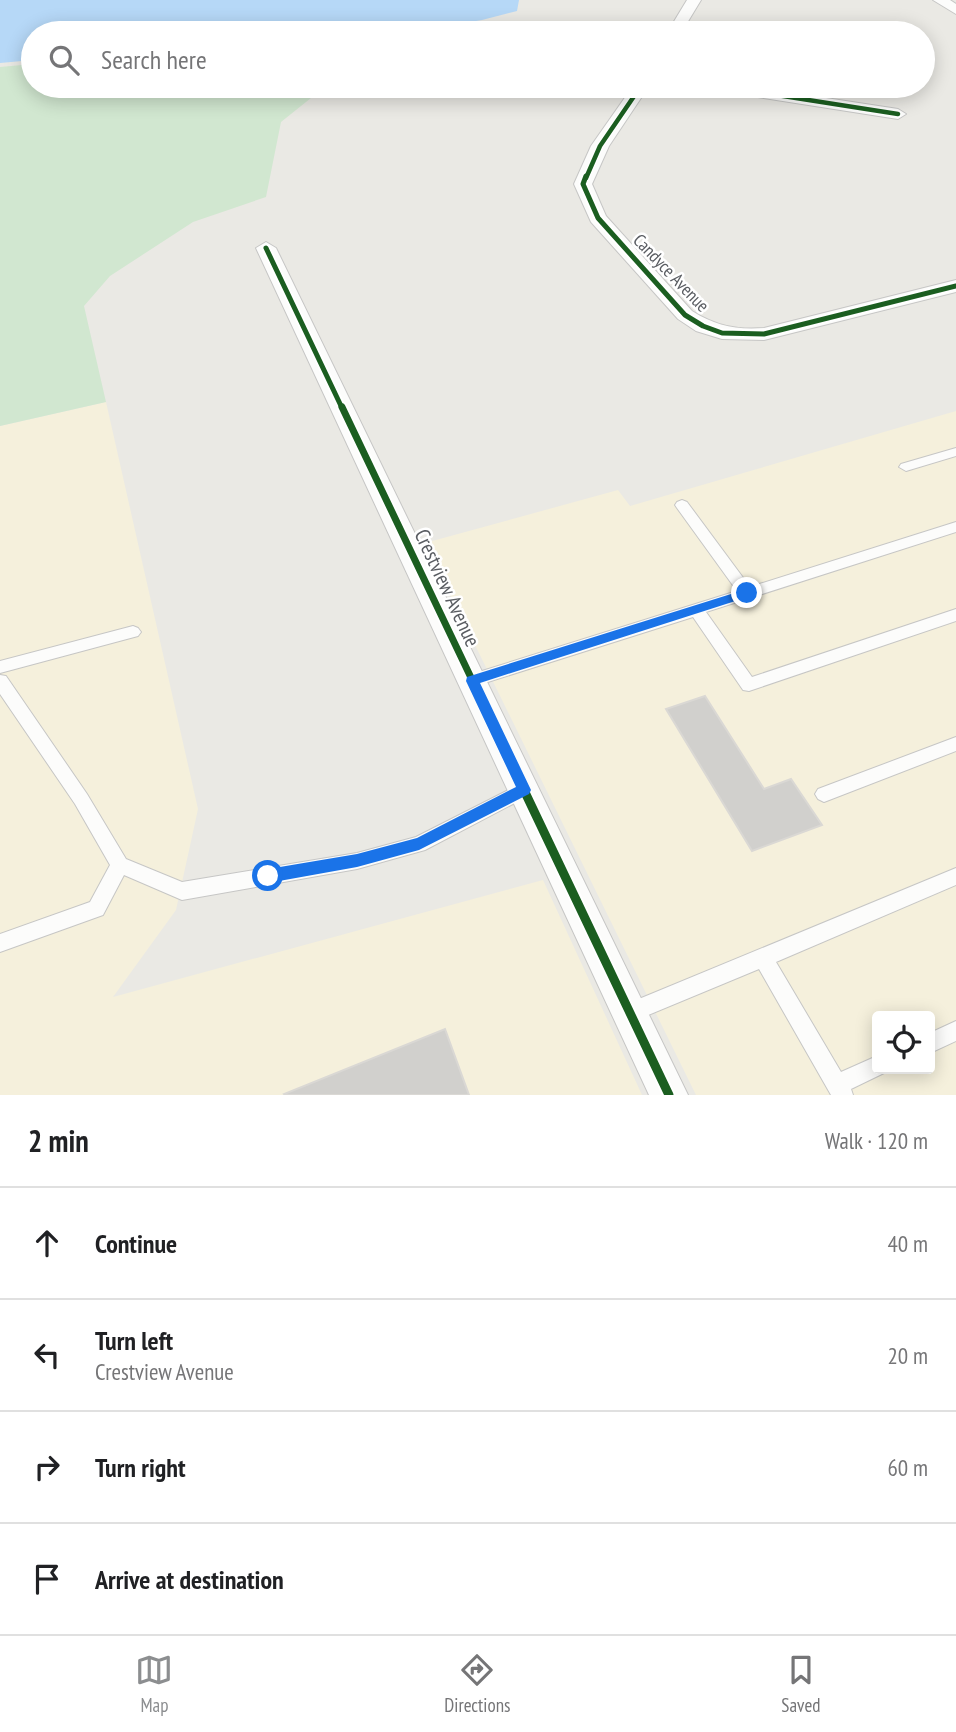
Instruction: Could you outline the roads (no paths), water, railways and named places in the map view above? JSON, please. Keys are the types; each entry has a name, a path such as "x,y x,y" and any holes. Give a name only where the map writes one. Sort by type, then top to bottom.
{"street":[{"path":"681,21 694,0"},
{"path":"940,0 956,10"},
{"name":"Candyce Avenue","path":"633,98 600,146 583,184 598,218 685,314 699,325 721,334 744,336 879,305"},
{"path":"796,98 898,114"},
{"name":"Crestview Avenue","path":"266,248 669,1095"},
{"path":"879,305 956,286"}],"lane":[{"path":"906,467 956,452"},
{"path":"682,506 747,593"},
{"path":"472,681 956,527"},
{"path":"696,610 749,685 956,615"},
{"path":"0,667 133,632"},
{"path":"0,681 81,799 120,864 182,891 357,861 419,844 524,790"},
{"path":"824,794 956,744"},
{"path":"0,943 96,909 120,864"},
{"path":"629,1013 956,876"},
{"path":"763,958 840,1090 872,1069"},
{"path":"935,1040 956,1031"}],"water":[{"path":"0,0 519,0 517,11 476,21 21,21 21,61 0,63"}]}
